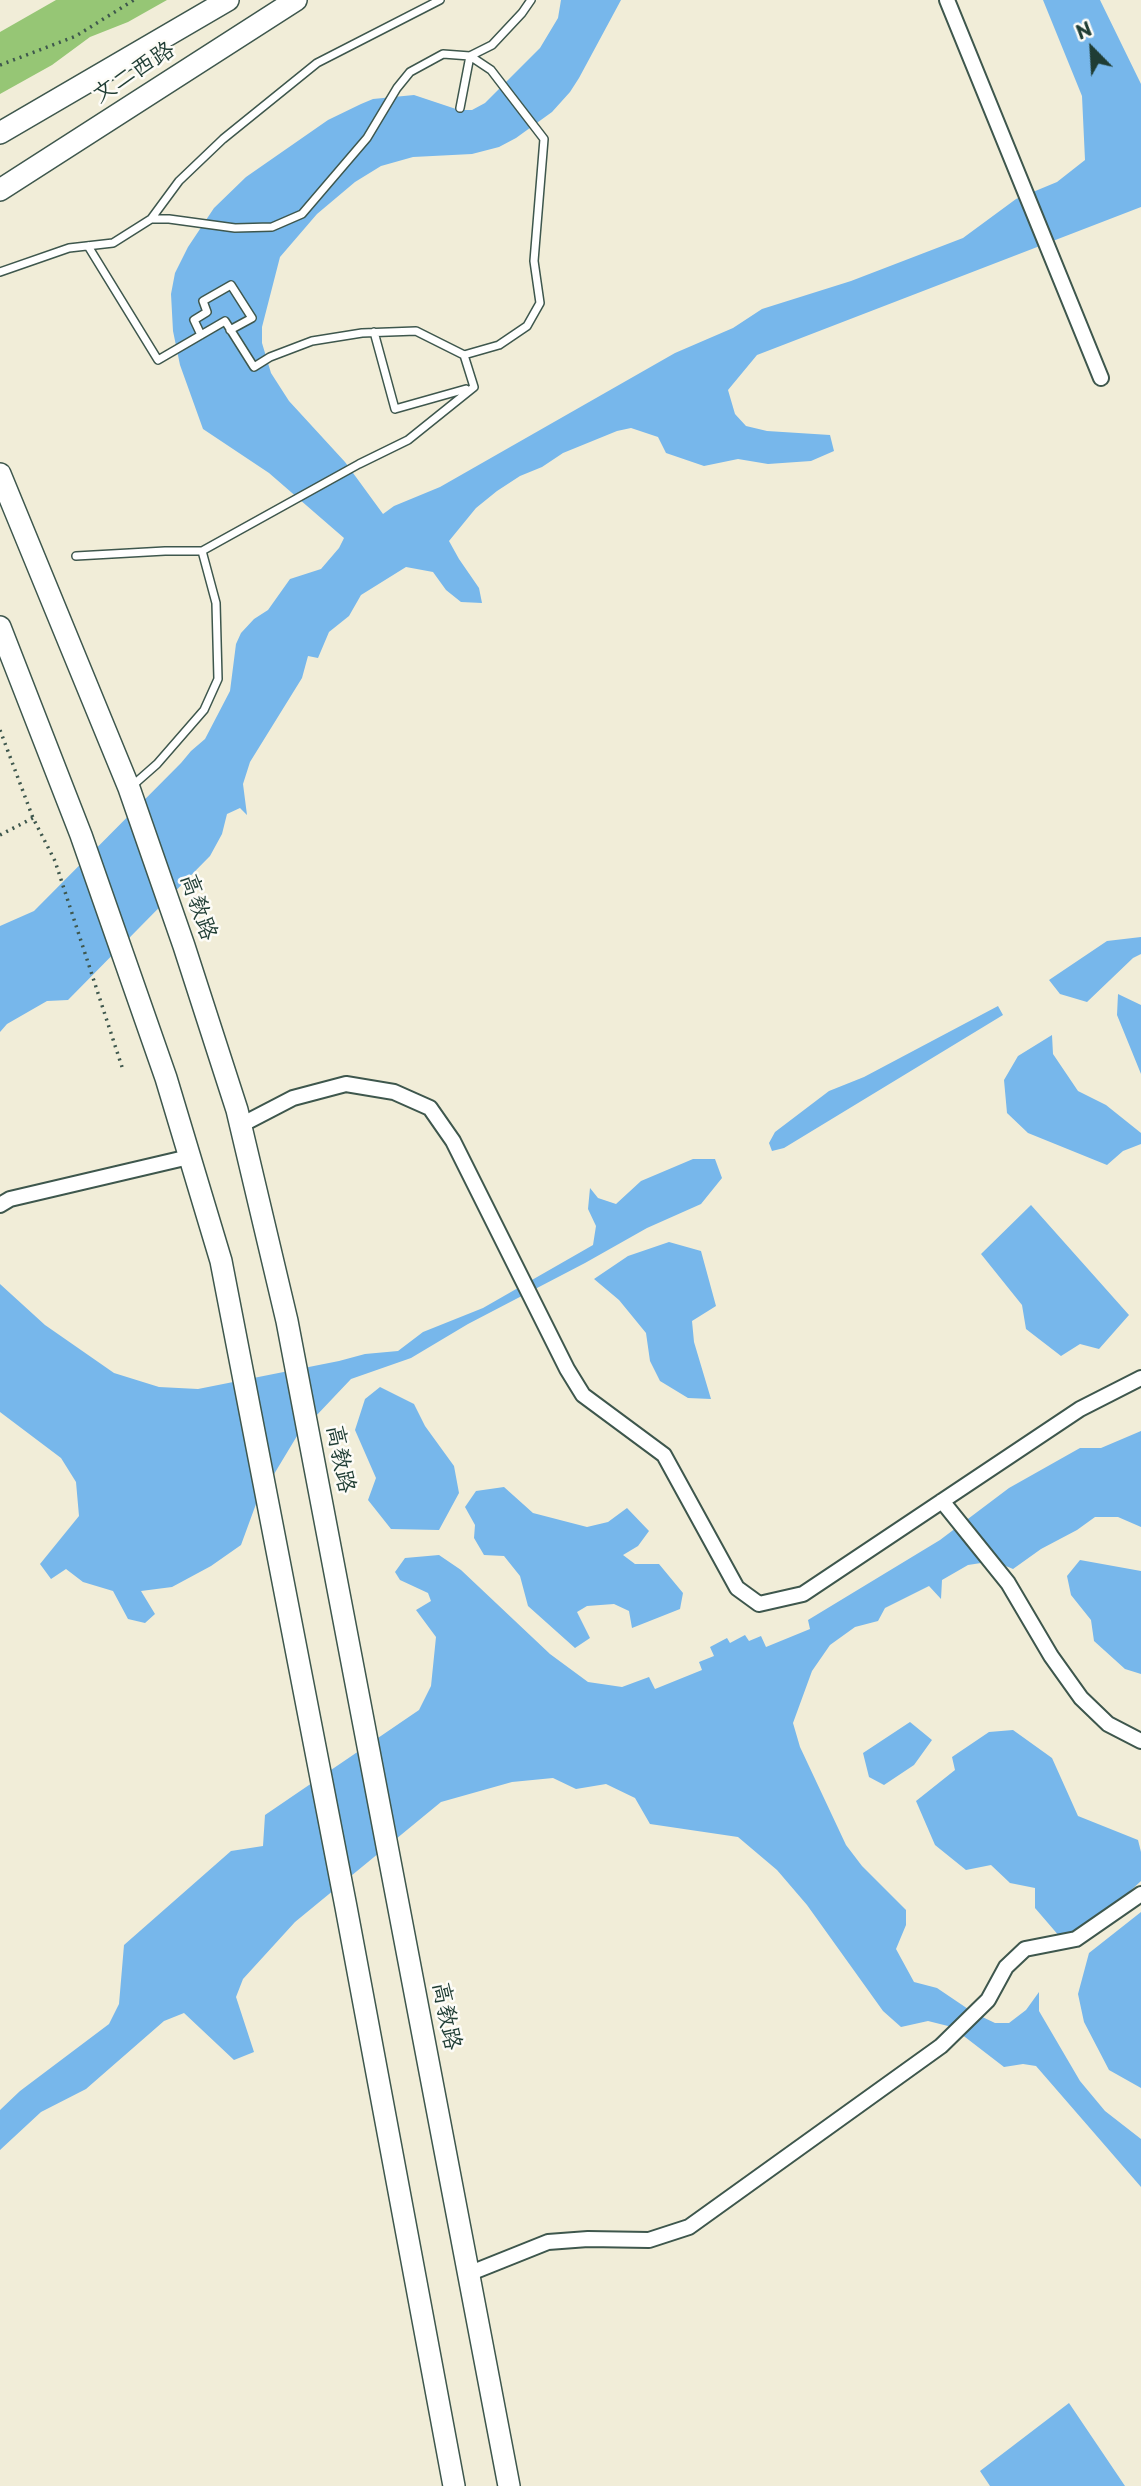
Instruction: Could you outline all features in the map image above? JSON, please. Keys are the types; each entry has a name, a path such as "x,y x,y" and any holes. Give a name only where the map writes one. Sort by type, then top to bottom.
{"main road":[{"name":"文二西路","path":"0,133 228,0"},
{"name":"文二西路","path":"0,190 296,0"},
{"name":"高教路","path":"0,474 129,788 184,946 241,1125 287,1321 509,2486"},
{"path":"0,628 81,835 136,992 166,1079 221,1261 454,2486"}],"street":[{"path":"947,0 1101,378"},
{"path":"241,1125 293,1098 346,1084 394,1092 430,1108 453,1141 567,1369 583,1395 664,1455 737,1588 760,1604 803,1594 1080,1409 1141,1378"},
{"path":"0,1205 10,1199 189,1157"},
{"path":"942,1501 1008,1583 1051,1656 1081,1698 1108,1724 1141,1741"},
{"path":"468,2274 548,2242 588,2239 649,2240 689,2227 941,2046 988,2000 1006,1967 1025,1949 1076,1939 1141,1894"}],"lane":[{"path":"0,272 69,248 113,243 151,219 188,172 223,139 317,63 440,0"},
{"path":"470,56 492,45 531,0"},
{"path":"88,246 158,360 225,321 254,367 270,357 312,341 374,332 416,331 464,355 499,345 527,326 540,303 534,261 544,139 491,70 470,56 443,54 410,72 397,88 367,138 302,214 272,227 235,229 169,219 151,219"},
{"path":"460,108 470,56"},
{"path":"201,335 194,320 207,312 203,301 231,285 252,318 230,330"},
{"path":"374,332 395,409 474,387"},
{"path":"464,355 474,387"},
{"path":"76,556 202,551 359,464 408,440 474,387"},
{"path":"129,788 157,764 204,710 218,679 216,603 202,551"}],"path":[{"path":"0,65 76,36 134,0"},
{"path":"0,730 33,818 55,861 122,1070"},
{"path":"0,835 33,818"}],"green space":[{"path":"56,0 167,0 128,22 90,37 52,65 0,94 0,32"}],"water":[{"path":"561,0 621,0 579,78 552,112 499,147 472,154 413,157 381,166 355,182 317,214 280,257 262,327 262,343 271,373 289,401 345,462 383,514 394,506 440,487 675,353 733,328 762,309 851,281 963,238 1016,199 1057,182 1085,160 1082,96 1043,0 1100,0 1141,84 1141,207 757,355 728,390 735,414 746,426 767,431 830,435 834,451 811,461 768,464 738,459 704,466 666,453 658,437 631,428 563,453 497,491 476,508 449,541 479,588 482,603 461,602 446,590 433,572 406,567 361,595 349,616 329,632 318,658 308,656 302,678 250,762 243,784 247,815 240,808 227,814 222,834 210,856 68,1000 47,1001 7,1024 0,1032 0,926 34,911 205,739 230,691 236,644 241,633 254,619 268,610 290,579 321,569 344,538 269,473 203,429 180,365 173,331 171,294 175,273 188,247 214,208 246,177 328,120 361,104 373,99 414,95 459,110 472,110 485,103 540,48 558,18"},
{"path":"1141,937 1141,954 1133,958 1087,1002 1060,994 1049,980 1107,941"},
{"path":"1118,994 1141,1005 1141,1074 1117,1015"},
{"path":"998,1006 1003,1015 784,1148 772,1151 769,1143 775,1132 829,1091 864,1077"},
{"path":"1052,1035 1053,1054 1078,1091 1106,1105 1141,1133 1141,1144 1123,1151 1107,1165 1028,1133 1007,1113 1004,1080 1018,1056"},
{"path":"693,1159 715,1159 722,1178 701,1204 647,1228 468,1324 411,1358 351,1379 297,1436 256,1504 241,1545 211,1566 172,1587 141,1591 155,1614 145,1623 128,1619 113,1591 83,1582 66,1569 51,1579 40,1564 79,1516 76,1482 61,1458 0,1412 0,1284 45,1325 114,1373 159,1387 198,1389 365,1354 398,1351 423,1332 483,1308 593,1245 596,1226 588,1209 590,1188 598,1198 616,1204 641,1181"},
{"path":"1031,1205 1129,1315 1099,1349 1080,1344 1061,1356 1026,1329 1022,1305 981,1254"},
{"path":"669,1242 701,1251 716,1306 692,1321 694,1342 711,1399 688,1398 660,1381 650,1361 646,1333 619,1300 594,1279 628,1256"},
{"path":"380,1387 414,1404 425,1426 454,1466 459,1493 439,1530 391,1529 368,1500 376,1478 355,1430 365,1399"},
{"path":"1141,1431 1141,1527 1118,1517 1095,1517 1013,1569 994,1561 968,1565 942,1580 941,1599 929,1586 885,1608 878,1621 855,1627 830,1645 812,1671 793,1723 800,1747 846,1845 862,1866 906,1910 906,1925 896,1949 914,1982 937,1988 974,2013 995,2023 1009,2023 1026,2010 1039,1992 1039,2011 1080,2081 1105,2111 1141,2139 1141,2187 1036,2066 1023,2064 1004,2067 952,2027 928,2021 901,2027 883,2011 807,1905 777,1870 738,1837 650,1824 635,1798 606,1784 576,1789 553,1778 512,1782 441,1802 295,1922 243,1979 236,1997 254,2052 234,2060 184,2013 164,2021 86,2089 41,2112 0,2150 0,2110 20,2091 109,2024 119,2004 124,1945 231,1851 263,1846 265,1815 419,1710 431,1686 436,1637 416,1610 431,1601 428,1593 400,1580 395,1572 405,1558 439,1555 461,1570 550,1654 588,1682 622,1687 649,1677 655,1689 702,1670 699,1662 714,1656 710,1647 727,1638 730,1643 745,1635 749,1641 761,1636 766,1647 810,1629 808,1620 940,1540 1009,1488 1080,1448 1101,1448"},
{"path":"504,1487 533,1513 587,1527 608,1522 627,1508 649,1531 638,1546 623,1555 635,1564 659,1564 683,1593 680,1609 632,1628 629,1611 614,1604 587,1606 577,1612 590,1638 575,1648 528,1606 520,1576 504,1556 484,1555 474,1538 475,1525 465,1507 476,1491"},
{"path":"1080,1560 1141,1571 1141,1674 1125,1669 1094,1641 1091,1620 1071,1595 1067,1576"},
{"path":"910,1722 932,1740 914,1765 884,1785 869,1777 863,1753"},
{"path":"1013,1730 1052,1758 1078,1816 1138,1840 1141,1852 1141,1881 1102,1917 1060,1937 1035,1908 1035,1888 1010,1883 991,1865 966,1870 935,1845 916,1801 955,1770 952,1757 989,1732"},
{"path":"1141,1912 1141,2088 1109,2070 1084,2022 1078,1994 1089,1953"},
{"path":"1069,2403 1125,2486 990,2486 980,2471"}]}
